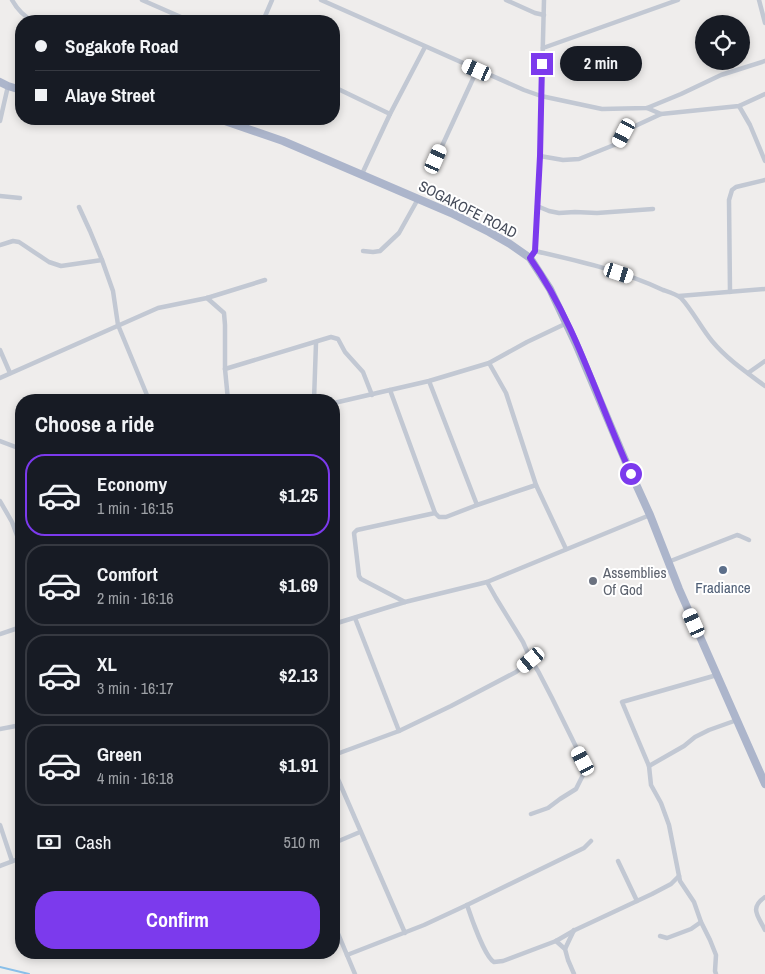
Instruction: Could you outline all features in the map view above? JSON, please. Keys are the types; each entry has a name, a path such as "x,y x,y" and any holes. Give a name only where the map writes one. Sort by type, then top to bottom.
{"main road":[{"path":"0,82 15,88"},
{"name":"SOGAKOFE ROAD","path":"236,125 283,141 451,213 489,232 530,258 550,289 576,344 624,460 650,515 678,589 765,784"}],"street":[{"path":"12,0 25,15"},
{"path":"142,0 176,15"},
{"path":"266,15 272,0"},
{"path":"320,0 524,90 541,96 602,109 647,108 721,74 765,61"},
{"path":"506,0 544,15"},
{"path":"530,258 535,251 540,156 544,0"},
{"path":"543,48 678,0"},
{"path":"759,0 765,24"},
{"path":"362,174 390,114 425,47"},
{"path":"436,159 477,70"},
{"path":"0,121 8,86"},
{"path":"340,90 390,114"},
{"path":"540,156 563,160 580,158 619,143 624,133 662,114 739,106 765,94"},
{"path":"739,106 750,125 765,160"},
{"path":"647,108 662,114"},
{"path":"730,292 729,200 732,190 736,187 765,180"},
{"path":"0,196 20,198"},
{"path":"363,251 380,251 399,233 418,199"},
{"path":"537,206 559,213 653,209"},
{"path":"79,207 102,260 113,291 118,325 147,394"},
{"path":"0,244 13,241 19,242 49,262 61,266 102,260"},
{"path":"535,251 568,258 622,274 679,296 765,289"},
{"path":"0,378 158,308 208,298 265,280"},
{"path":"679,296 711,340 729,359 765,386"},
{"path":"208,298 224,313 227,394"},
{"path":"340,402 429,381 490,363 526,342 566,323"},
{"path":"225,369 332,337 338,339 345,352 364,372 372,395"},
{"path":"314,394 316,343"},
{"path":"0,350 10,373"},
{"path":"748,373 765,362"},
{"path":"490,363 506,393 536,485 566,549"},
{"path":"429,381 477,505"},
{"path":"390,390 435,513 439,516 446,516 536,485"},
{"path":"0,441 15,446"},
{"path":"0,501 15,530"},
{"path":"404,602 361,579 359,576 354,533 357,530 435,513"},
{"path":"340,622 404,602 487,582 650,515"},
{"path":"668,562 737,535 749,540"},
{"path":"487,582 523,642 583,761 583,775 576,789 560,798 548,808 531,814"},
{"path":"355,618 399,731"},
{"path":"0,634 15,629"},
{"path":"340,753 399,731 451,706 516,672 531,660"},
{"path":"716,974 716,955 694,902 680,880 669,825 661,803 650,785 649,766 622,702 717,675"},
{"path":"649,766 684,746 695,737 737,720"},
{"path":"0,729 15,725"},
{"path":"340,784 405,933"},
{"path":"0,825 12,861"},
{"path":"340,840 360,832"},
{"path":"347,955 405,933 467,905 584,848 591,841"},
{"path":"0,866 15,860"},
{"path":"618,861 637,901"},
{"path":"467,905 491,960 494,962 503,961 556,941 671,884 679,876"},
{"path":"765,897 759,901 755,910 765,930"},
{"path":"660,936 668,938 691,929 701,922"},
{"path":"565,949 575,930"},
{"path":"340,938 355,974"},
{"path":"556,941 565,949 574,974"}],"waterway":[{"path":"0,967 29,974"}],"place":[{"name":"Fradiance","path":"723,570"},
{"name":"Assemblies Of God","path":"593,581"}],"route":[{"path":"542,64 535,251 530,258 550,289 576,344 631,474"}]}
